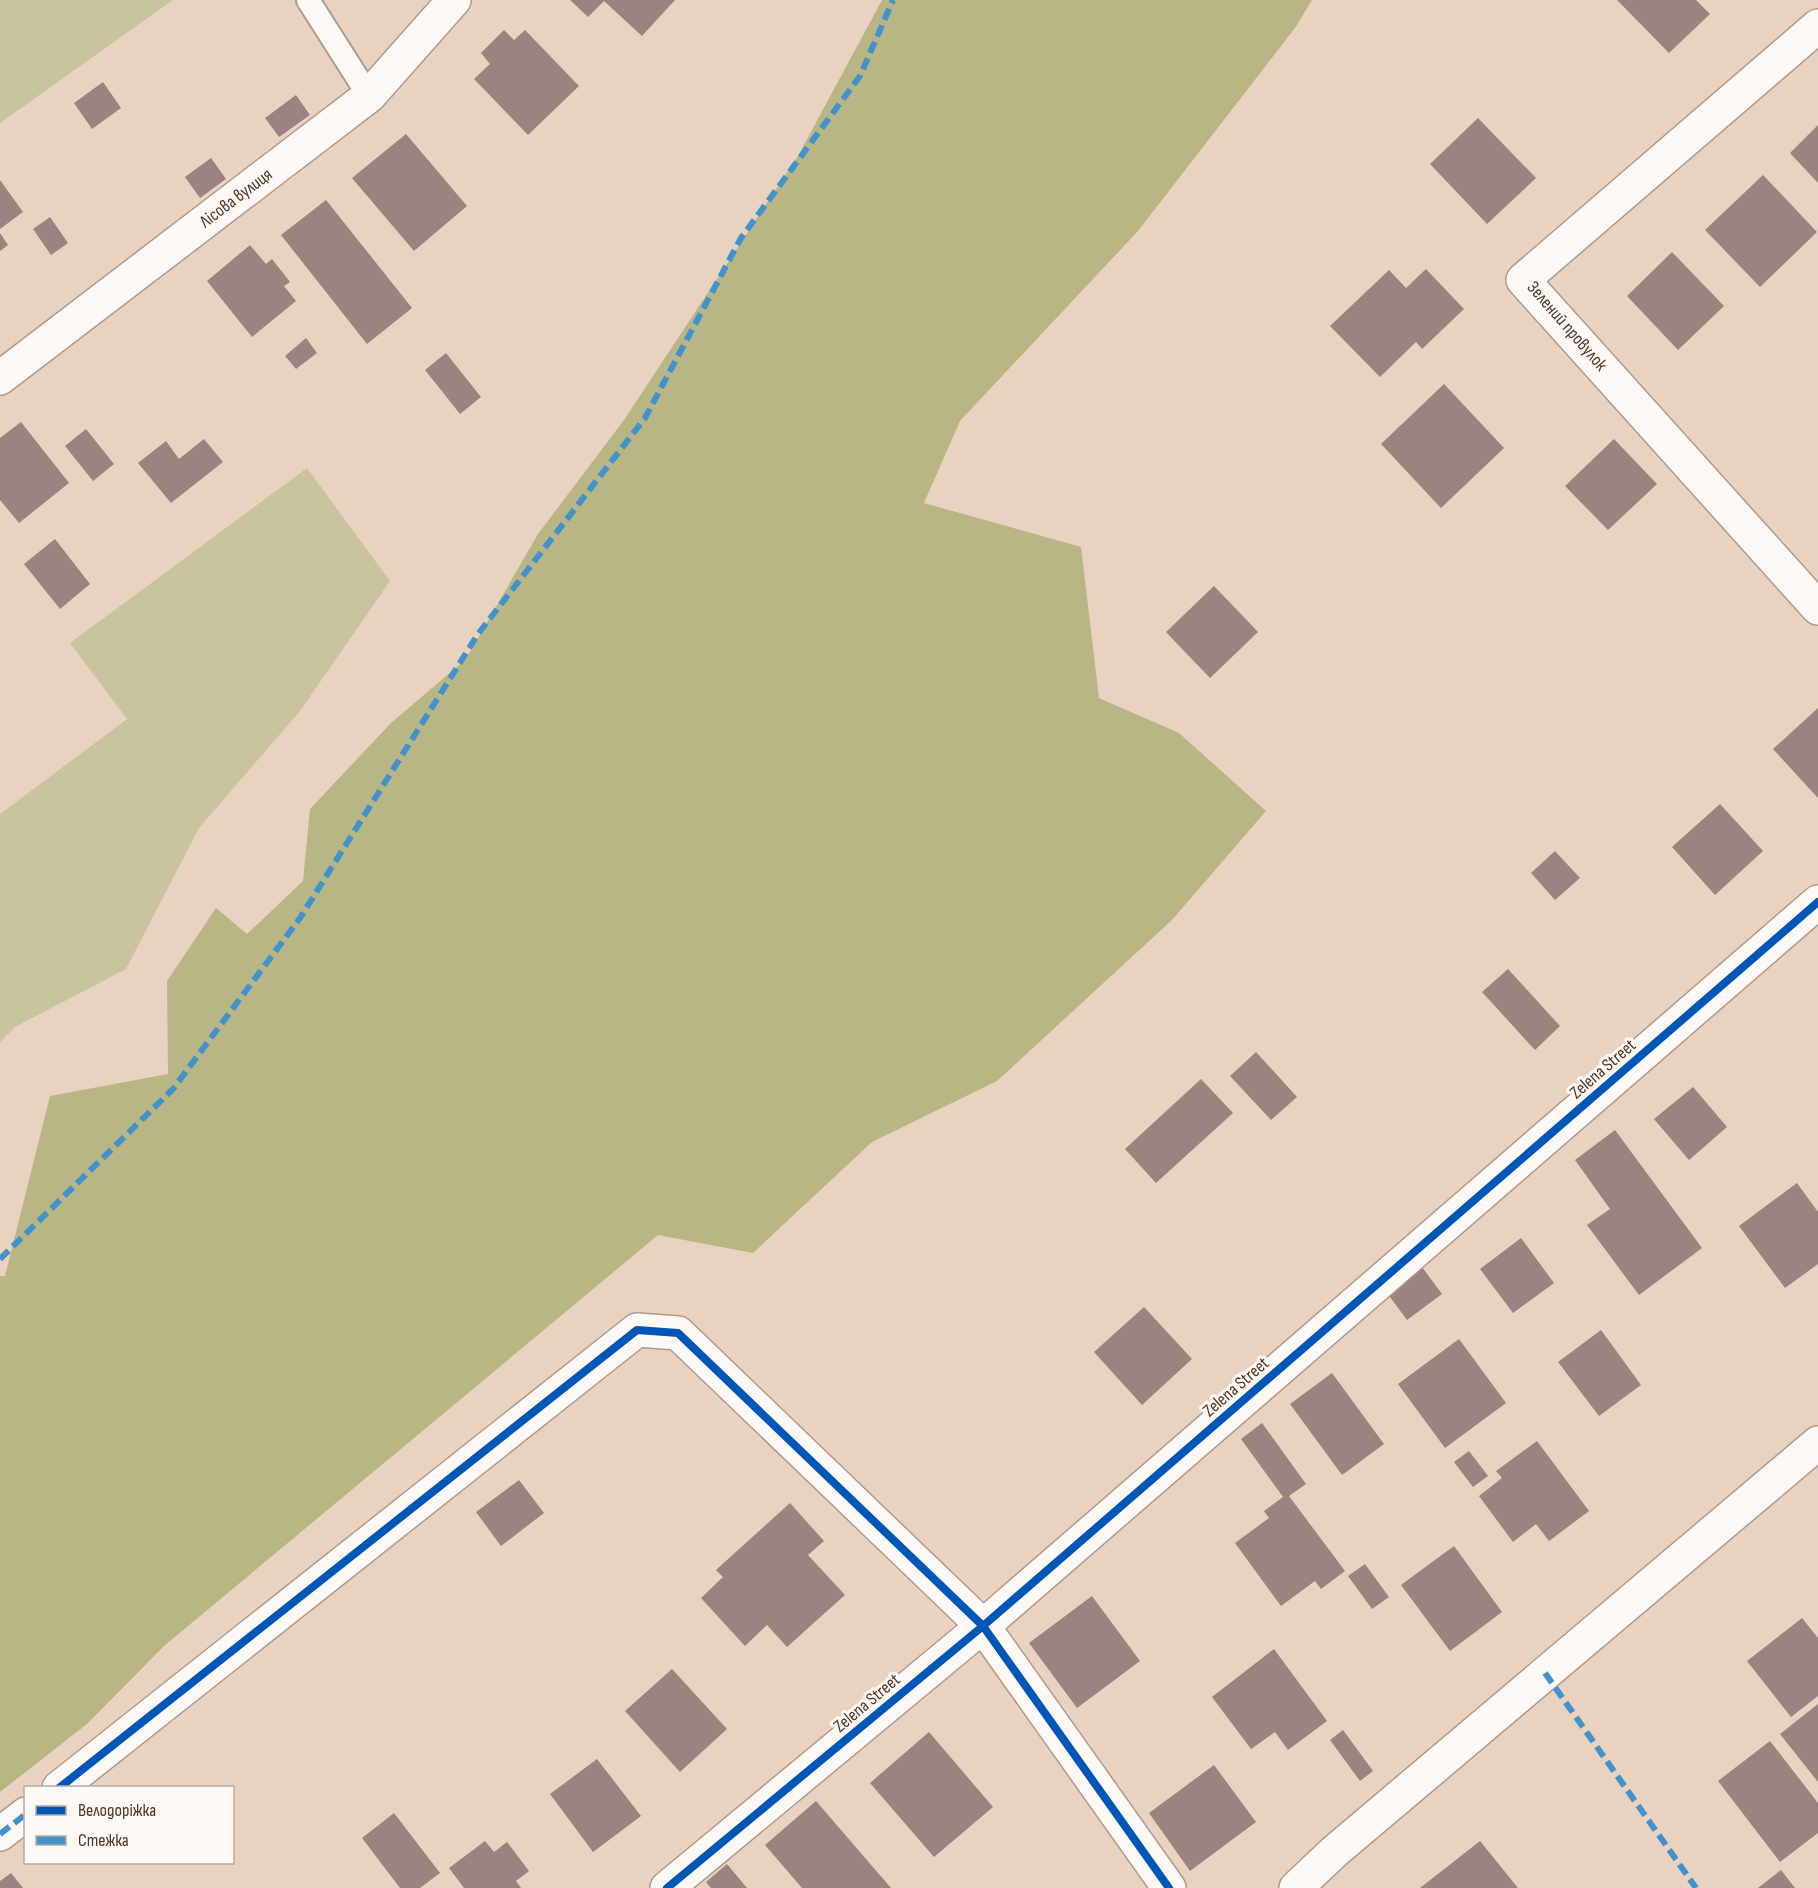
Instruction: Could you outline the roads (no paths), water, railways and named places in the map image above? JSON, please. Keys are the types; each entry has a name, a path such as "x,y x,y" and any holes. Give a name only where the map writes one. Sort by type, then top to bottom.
{"street":[{"name":"Лісова вулиця","path":"0,378 369,96 454,0"},
{"name":"Зелений провулок","path":"1818,26 1523,280 1818,608"},
{"name":"Zelena Street","path":"668,1888 983,1626 1818,902"},
{"path":"62,1786 637,1330 678,1333 983,1626 1169,1888"},
{"path":"1296,1888 1334,1852 1818,1443"},
{"path":"0,1834 24,1816"}],"lane":[{"path":"308,0 369,96"}]}
